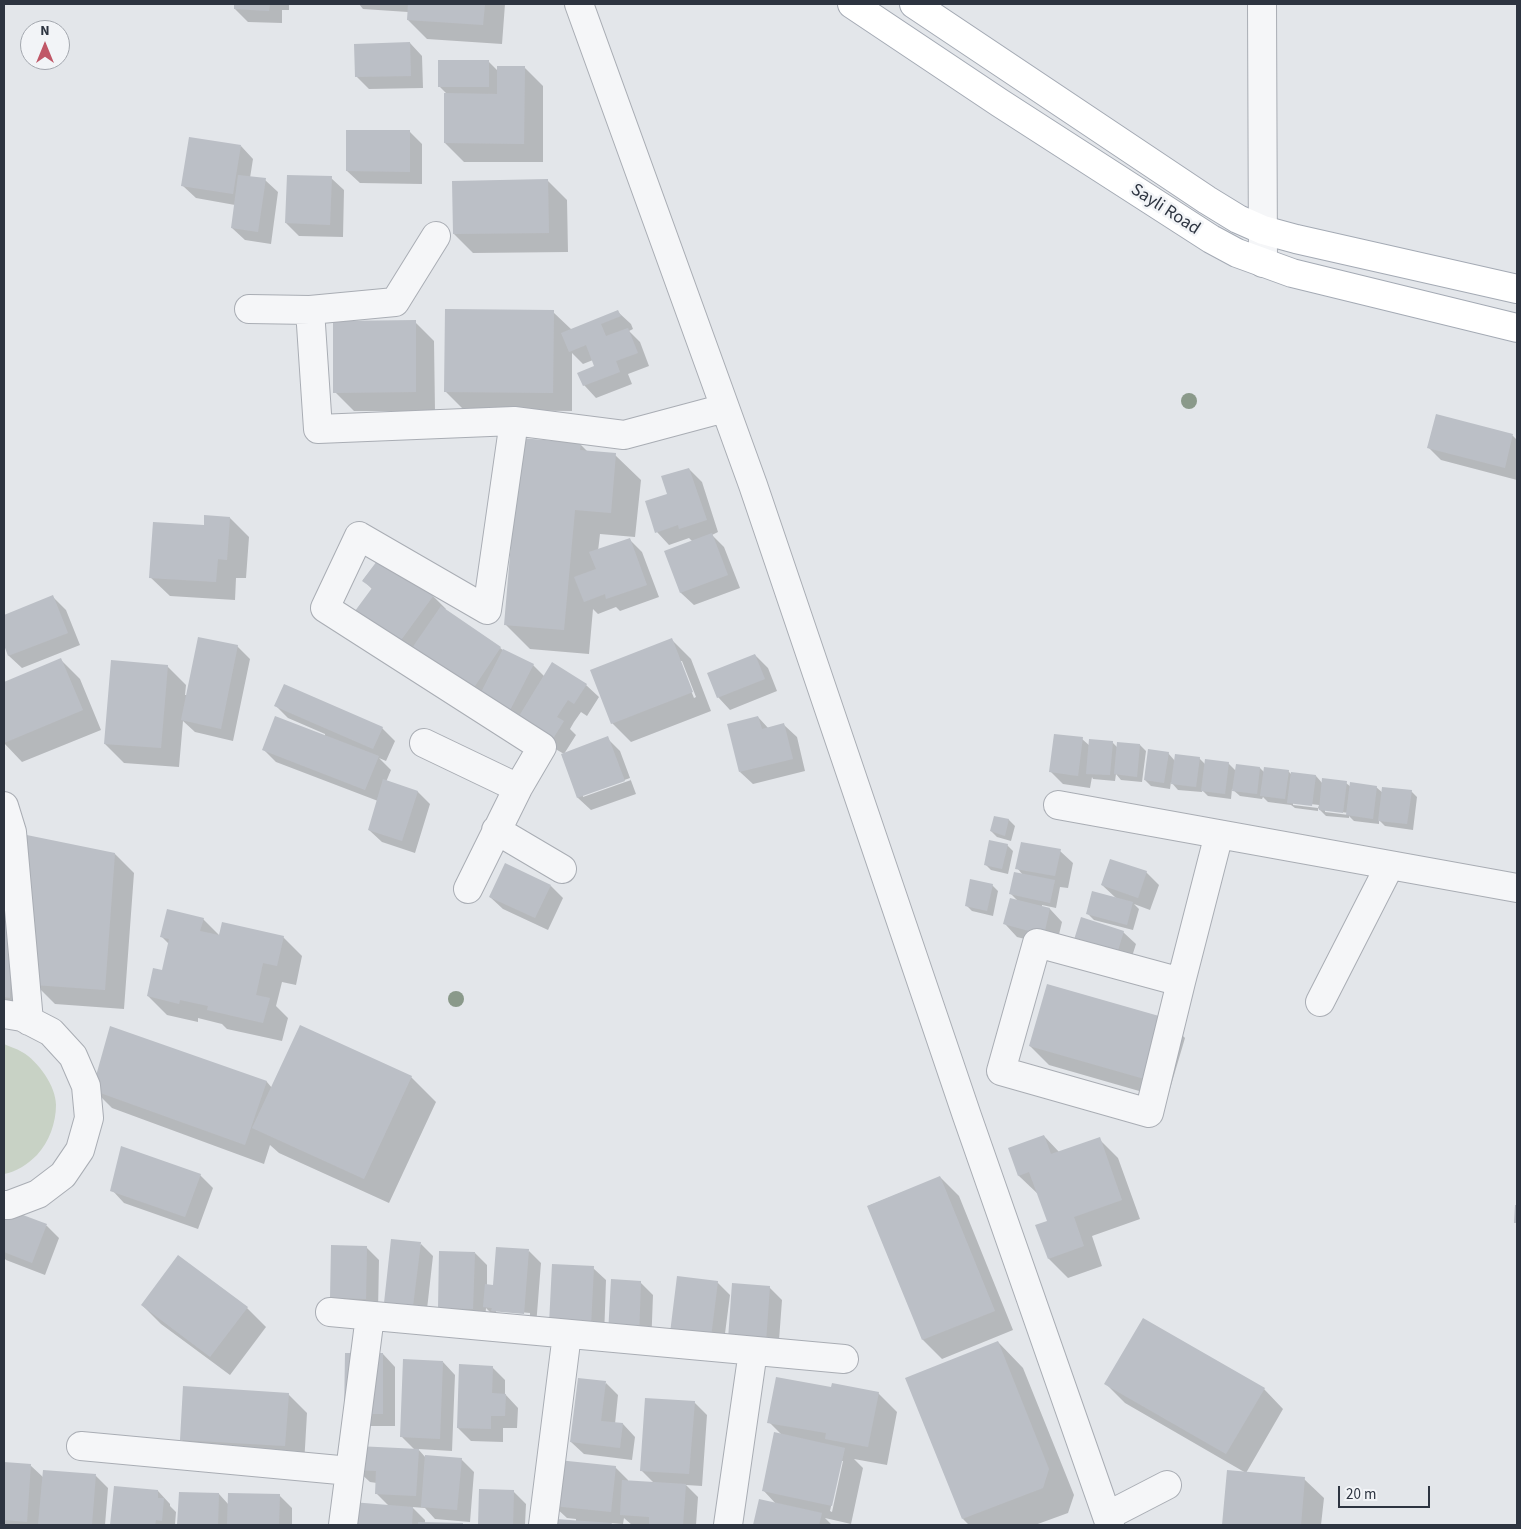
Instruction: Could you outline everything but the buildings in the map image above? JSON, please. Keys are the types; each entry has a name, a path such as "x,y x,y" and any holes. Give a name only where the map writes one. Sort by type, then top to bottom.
{"main road":[{"name":"Sayli Road","path":"852,4 1000,103 1211,239 1236,252 1263,263 1316,279 1517,328"},
{"path":"914,4 1238,219 1263,230 1296,239 1517,289"}],"street":[{"path":"579,4 756,494 966,1116 1108,1520 1167,1484"},
{"path":"1262,4 1263,263"},
{"path":"249,309 310,310 395,302 436,236"},
{"path":"310,310 318,429 514,421 624,436 725,408"},
{"path":"468,889 496,830 542,747 325,608 359,536 487,610 514,421"},
{"path":"424,743 518,788"},
{"path":"1058,805 1517,888"},
{"path":"4,806 12,832 16,1018 51,1032 73,1056 86,1086 89,1118 80,1150 63,1175 38,1194 4,1205"},
{"path":"496,830 562,869"},
{"path":"1181,982 1037,943 1001,1071 1149,1113 1219,834"},
{"path":"1320,1002 1390,865"},
{"path":"330,1312 844,1359"},
{"path":"343,1525 370,1316"},
{"path":"543,1525 567,1334"},
{"path":"728,1525 753,1351"},
{"path":"81,1446 350,1471"}],"shaded area":[{"path":"4,1044 18,1049 40,1068 53,1090 56,1105 55,1119 51,1132 41,1150 22,1167 4,1174"}]}
